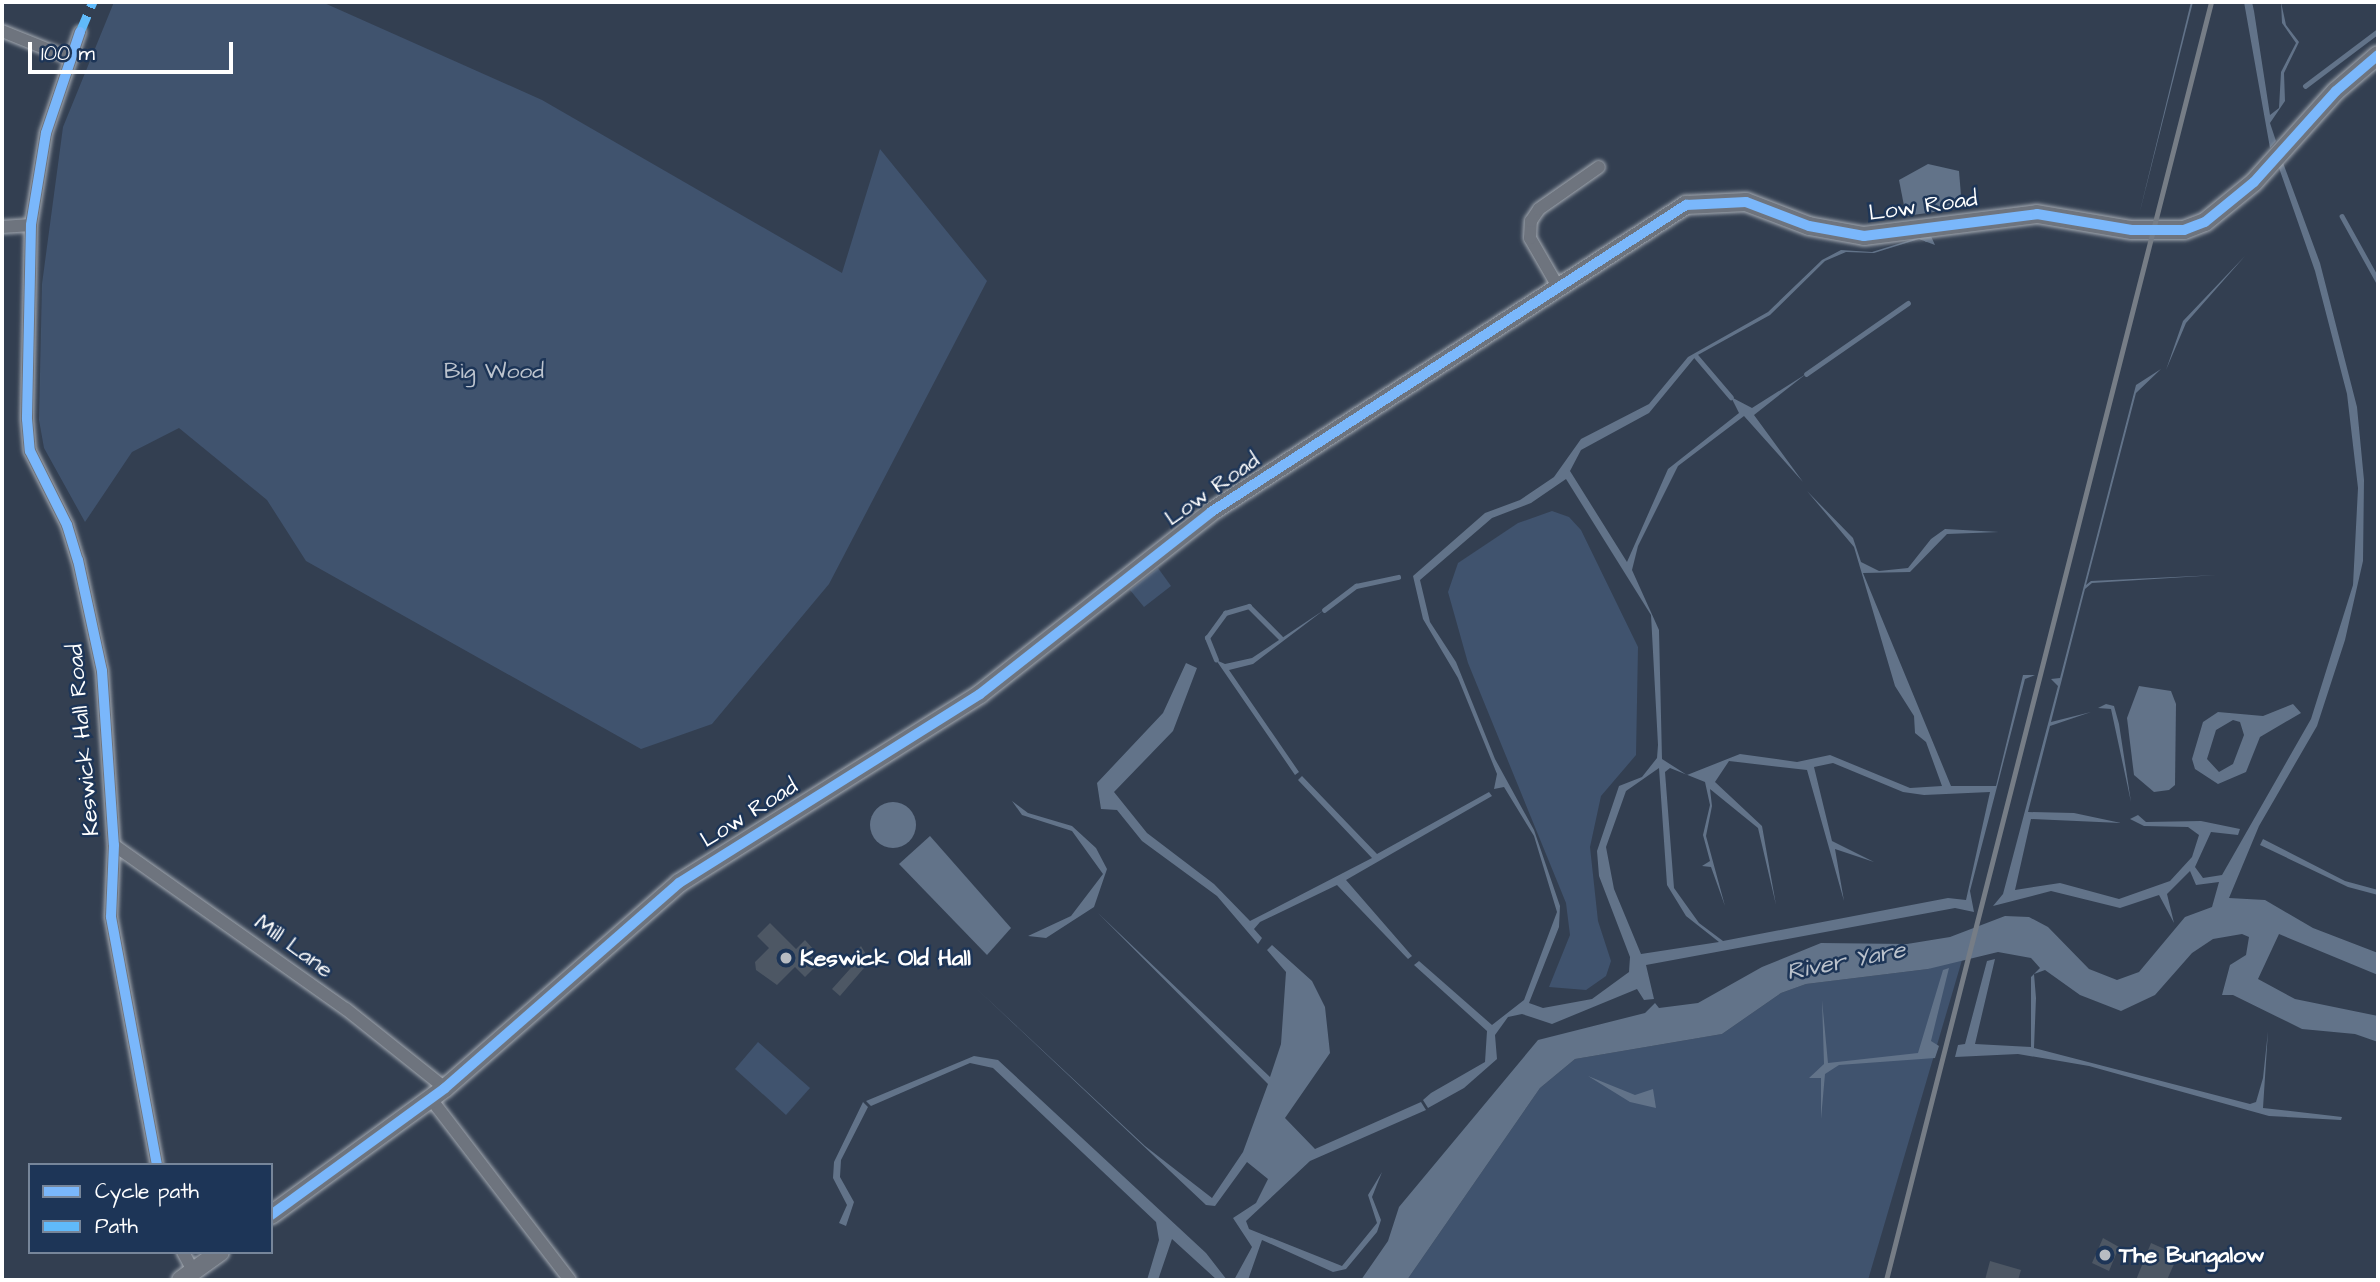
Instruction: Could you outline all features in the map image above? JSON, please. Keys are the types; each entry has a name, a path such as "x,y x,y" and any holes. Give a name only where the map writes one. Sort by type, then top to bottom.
{"street":[{"path":"2,31 69,58"},
{"name":"Keswick Hall Road","path":"80,32 46,132 31,225 29,446 67,525 102,671 114,845 111,917 120,984 157,1163"},
{"name":"Low Road","path":"273,1213 438,1094 679,883 980,694 1212,512 1657,221 1708,200 1746,202 1809,226 1864,236 2037,214 2173,232 2204,222 2270,165 2336,91 2378,55"},
{"path":"1557,285 1530,238 1531,221 1539,209 1599,167"},
{"path":"2,227 31,225"},
{"name":"Mill Lane","path":"114,845 346,1009 438,1094 570,1280"},
{"path":"183,1254 187,1276 217,1254"}],"green space":[{"name":"Big Wood","path":"114,2 322,2 542,100 842,273 880,149 987,281 829,584 712,724 641,749 306,561 267,500 179,428 132,452 85,522 44,448 39,420 42,284 63,127"},
{"path":"1552,511 1569,517 1581,530 1638,647 1636,755 1601,796 1590,847 1598,921 1611,961 1606,976 1586,990 1549,987 1570,935 1566,903 1468,663 1448,592 1458,563 1518,523"},
{"path":"1158,568 1171,586 1144,607 1130,590"},
{"path":"1949,960 1962,960 1868,1280 1407,1280 1540,1088 1575,1059 1722,1034 1781,993 1806,984 1928,969"},
{"path":"758,1042 810,1088 786,1115 735,1069"}],"water":[{"path":"2191,2 2193,2 2139,215"},
{"path":"2244,2 2252,2 2270,115 2279,108 2281,72 2296,43 2282,23 2281,2 2286,25 2299,42 2284,73 2285,101 2270,123 2276,141 2270,148"},
{"name":"River Yare","path":"2282,160 2320,263 2357,407 2364,480 2363,561 2345,640 2317,726 2259,826 2229,898 2265,900 2313,928 2378,953 2378,975 2279,934 2258,979 2295,999 2378,1016 2378,1042 2355,1034 2302,1029 2233,995 2222,995 2230,965 2246,955 2249,937 2242,934 2213,939 2192,953 2155,995 2121,1011 2080,995 2045,970 2034,974 2040,968 2031,958 1998,952 1928,969 1806,984 1781,993 1722,1034 1575,1059 1540,1088 1407,1280 1361,1280 1388,1241 1399,1207 1538,1040 1645,1013 1655,1003 1659,1008 1698,1003 1762,967 1821,943 1907,944 1950,937 2005,916 2029,917 2048,927 2089,969 2117,980 2139,972 2185,917 2212,907 2219,882 2196,885 2190,871 2167,894 2174,923 2159,895 2120,908 2051,891 1993,906 2003,894 2058,686 2051,679 2060,678 2136,385 2161,369 2136,393 2086,585 2091,581 2217,575 2092,583 2085,589 2051,722 2091,712 2050,726 2028,812 2074,813 2121,823 2031,819 2015,890 2060,883 2119,899 2170,881 2192,857 2199,835 2188,827 2144,826 2130,819 2138,815 2146,822 2201,821 2240,829 2238,835 2211,832 2195,867 2203,878 2222,875 2311,719 2353,585 2358,488 2347,394 2315,271 2278,165"},
{"path":"1928,164 1959,171 1962,208 1906,216 1899,180"},
{"path":"1930,234 1935,245 1919,239 1874,253 1846,252 1825,261 1770,315 1696,356 1649,413 1581,450 1570,471 1627,562 1668,469 1739,413 1731,397 1752,408 1806,374 1754,415 1803,482 1744,416 1678,466 1638,546 1632,570 1659,630 1662,759 1686,774 1670,768 1665,772 1674,888 1699,923 1723,941 1948,898 1966,900 1990,792 1924,795 1903,792 1833,763 1814,767 1832,841 1874,862 1835,849 1844,901 1807,770 1729,761 1715,782 1762,826 1776,905 1758,828 1710,789 1712,806 1706,836 1725,906 1711,867 1702,866 1710,861 1703,835 1710,805 1705,782 1687,775 1740,754 1797,762 1830,755 1910,788 1942,786 1926,742 1915,733 1914,716 1895,686 1854,547 1807,491 1853,538 1861,562 1879,571 1908,568 1931,539 1945,529 1999,532 1947,534 1910,572 1863,573 1951,786 1996,786 2023,675 2035,675 2025,679 1970,891 1974,912 1955,908 1646,965 1654,999 1644,1000 1637,989 1552,1024 1522,1014 1508,1017 1495,1035 1497,1059 1464,1088 1428,1108 1423,1100 1431,1093 1485,1062 1487,1031 1414,965 1419,961 1492,1025 1524,1000 1557,912 1534,836 1504,787 1494,789 1497,774 1458,678 1423,619 1413,576 1485,513 1520,500 1554,477 1581,439 1649,404 1688,357 1768,312 1822,260 1841,250 1872,252","holes":["1566,479 1651,615 1658,745 1657,758 1642,777 1619,786 1597,851 1599,876 1630,957 1629,972 1592,999 1543,1008 1529,1003 1559,927 1560,906 1534,830 1495,759 1456,662 1430,622 1420,580 1492,518 1531,503","1659,768 1667,885 1686,916 1719,942 1641,954 1614,889 1606,847 1626,791"]},
{"path":"2245,256 2186,323 2166,370 2183,321"},
{"path":"1324,610 1253,664 1229,670 1299,772 1295,775 1216,660 1225,664 1252,658"},
{"path":"1186,663 1197,668 1173,731 1114,792 1147,833 1214,884 1250,921 1372,858 1298,780 1302,776 1377,854 1489,792 1492,796 1346,880 1412,956 1408,959 1337,885 1260,922 1254,929 1262,938 1258,944 1217,896 1142,841 1117,810 1101,809 1097,783 1163,713"},
{"path":"2139,686 2171,691 2176,704 2175,785 2169,790 2154,792 2134,775 2127,718"},
{"path":"2106,704 2114,706 2119,724 2131,802 2111,709 2098,708"},
{"path":"2293,704 2301,713 2260,737 2246,772 2218,784 2195,769 2192,759 2203,722 2218,712 2263,716","holes":["2233,720 2240,722 2244,735 2233,764 2219,772 2207,759 2216,730"]},
{"path":"1012,801 1028,813 1072,826 1096,848 1107,869 1094,907 1046,938 1028,936 1071,916 1103,874 1072,831 1022,815"},
{"path":"893,802 902,803 909,809 915,816 915,834 909,841 902,847 893,848 884,847 877,841 871,834 870,825 871,816 877,809 884,803"},
{"path":"930,836 1011,928 987,955 899,864"},
{"path":"2263,839 2345,881 2378,890 2378,895 2348,887 2260,845"},
{"path":"1098,913 1270,1077 1281,1044 1286,972 1267,950 1272,945 1312,981 1325,1007 1330,1053 1285,1118 1315,1149 1421,1102 1426,1110 1310,1161 1246,1221 1249,1229 1342,1266 1377,1223 1368,1195 1382,1172 1372,1197 1381,1220 1377,1232 1346,1269 1333,1272 1262,1240 1248,1280 1234,1280 1252,1247 1233,1218 1256,1203 1268,1179 1247,1162 1215,1206 1206,1205 977,989 1145,1146 1212,1198 1243,1152 1268,1084"},
{"path":"1995,959 1975,1044 2031,1047 2031,977 2034,974 2034,1048 2250,1104 2256,1102 2263,1078 2268,1031 2263,1108 2342,1117 2341,1120 2269,1116 2089,1066 2018,1054 1955,1057 1958,1045 1965,1044 1987,961"},
{"path":"1949,968 1931,1041 1939,1046 1935,1058 1839,1065 1825,1074 1821,1119 1821,1078 1809,1078 1824,1064 1822,1000 1828,1063 1918,1053 1943,970"},
{"path":"974,1056 998,1060 1206,1253 1227,1280 1217,1280 1172,1239 1158,1280 1147,1280 1159,1240 1156,1222 993,1068 970,1063 871,1106 866,1101"},
{"path":"1588,1076 1635,1095 1653,1089 1656,1108 1630,1102"},
{"path":"863,1102 868,1107 841,1160 840,1177 854,1202 846,1226 839,1223 847,1205 833,1178 834,1162"}],"building":[{"name":"Keswick Old Hall","path":"770,923 796,949 805,940 814,950 810,954 819,963 805,977 795,967 777,985 756,970 755,962 769,948 757,936"},
{"path":"861,946 870,961 840,996 832,989 858,960 853,955"},
{"name":"The Bungalow","path":"2103,1238 2119,1247 2109,1271 2092,1263"},
{"path":"2151,1243 2178,1255 2167,1280 2136,1280"},
{"path":"1990,1261 2021,1270 2018,1280 1985,1280"}],"waterway":[{"path":"2305,86 2378,31"},
{"path":"2342,216 2378,281"},
{"path":"1806,374 1908,303"},
{"path":"1696,356 1731,397"},
{"path":"1324,610 1356,586 1398,577"},
{"path":"1216,660 1207,638 1225,613 1249,606 1280,637"}],"railway":[{"path":"1886,1280 2211,2"}],"marked path":[{"path":"80,32 93,2"}],"cycle path":[{"path":"80,32 46,133 31,225 27,419 30,451 67,525 78,560 102,671 114,845 111,917 157,1163"},
{"path":"273,1214 445,1088 679,883 980,694 1211,512 1686,205 1746,202 1809,226 1864,236 2037,214 2132,230 2184,230 2205,222 2254,182 2336,91 2378,55"}],"place":[{"name":"Keswick Old Hall","path":"786,958"},
{"name":"The Bungalow","path":"2105,1255"}]}
